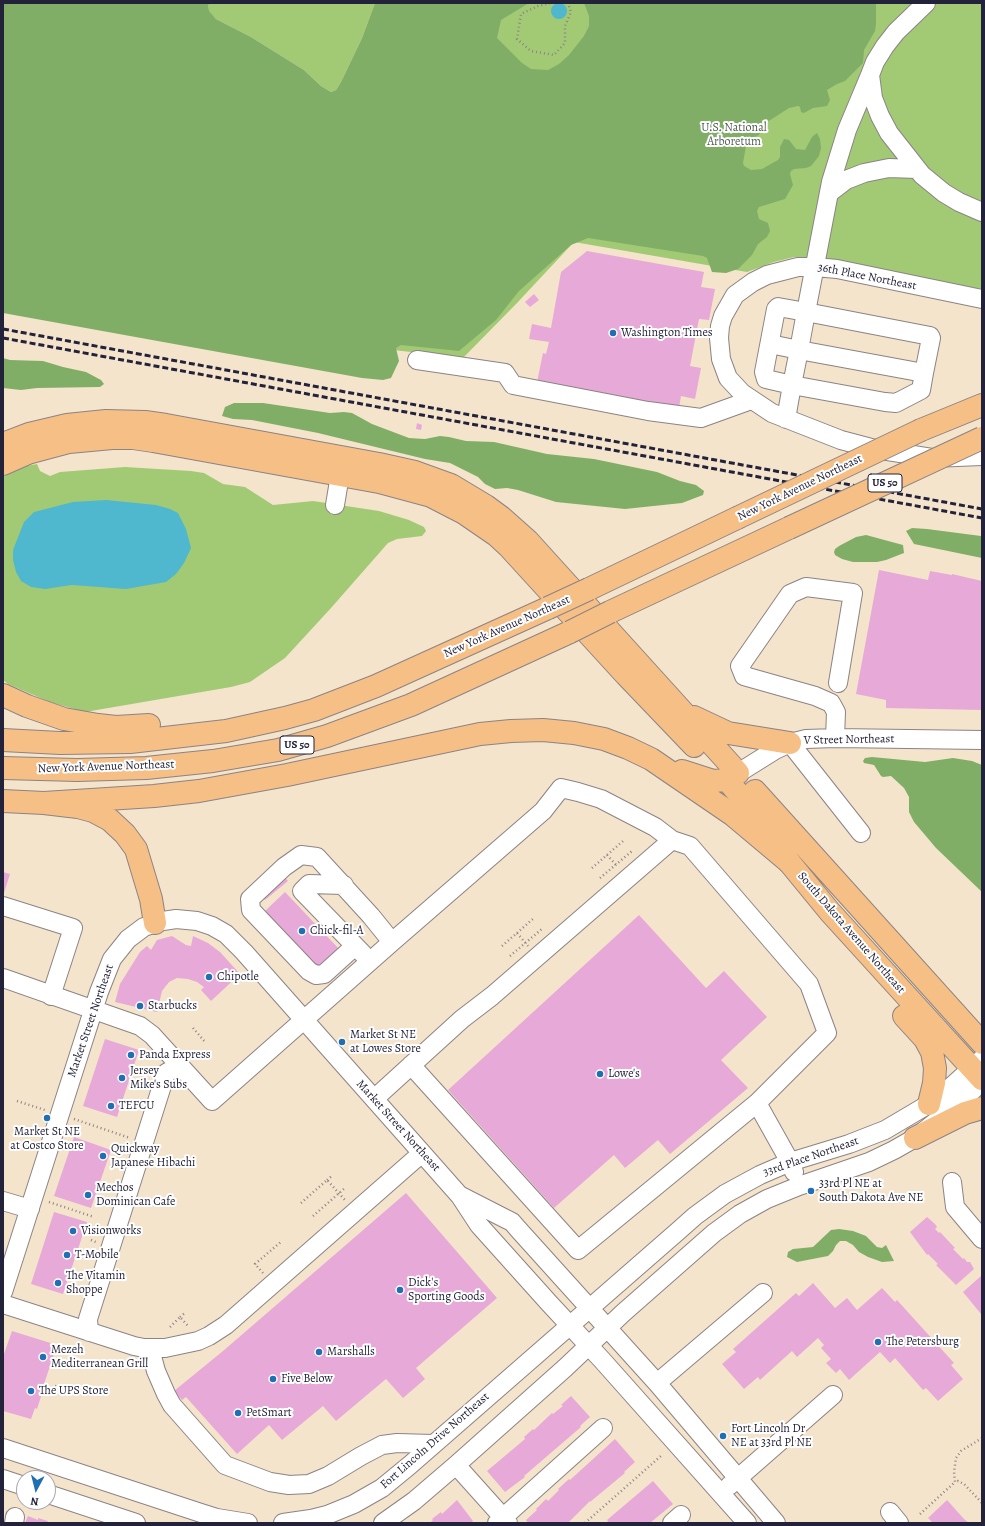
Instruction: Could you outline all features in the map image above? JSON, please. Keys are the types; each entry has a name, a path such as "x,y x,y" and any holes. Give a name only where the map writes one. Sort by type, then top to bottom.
{"main road":[{"name":"New York Avenue Northeast","path":"3,740 92,743 130,742 179,737 226,731 285,718 344,699 403,674 589,589 921,430 982,405"},
{"path":"3,444 29,434 68,425 106,420 145,422 379,464 415,472 433,478 470,496 501,517 519,533 682,711 732,777"},
{"path":"3,464 28,453 69,442 91,439 133,438 153,440 398,486 431,496 464,513 496,536 522,561 626,675 732,777"},
{"name":"New York Avenue Northeast","path":"3,768 84,770 146,768 214,761 278,750 326,736 411,704 570,632 982,438"},
{"path":"3,695 27,706 64,719 116,727 182,722 344,699"},
{"path":"682,711 728,733 790,743"},
{"path":"44,803 154,796 213,789 287,775 480,734 511,730 543,730 589,736 616,743 651,759 708,780 717,782 732,777"},
{"path":"651,759 733,815 789,862"},
{"name":"South Dakota Avenue Northeast","path":"732,777 789,862 830,912 979,1070"},
{"name":"South Dakota Avenue Northeast","path":"732,777 982,1043"},
{"path":"3,800 69,805 93,811 110,820 125,834 139,857 151,899 155,923"},
{"path":"830,912 844,945 854,960 920,1034 932,1052 935,1068 934,1083 929,1104"},
{"path":"915,1138 965,1113 982,1108"}],"street":[{"path":"786,419 829,193 847,130 880,54 890,39 926,3"},
{"path":"870,75 873,98 880,116 892,139 930,183 959,202 982,212"},
{"path":"829,193 846,180 864,173 889,168 917,169"},
{"name":"36th Place Northeast","path":"982,299 837,269 815,266 798,267 767,275 753,282 735,296 723,316 719,338 719,348 723,369 734,386 751,400 772,413 841,440 875,449 932,458 982,456"},
{"path":"778,307 806,312 930,336 931,338 921,390 896,403 766,380 764,372 776,309 778,307"},
{"path":"770,344 924,373"},
{"path":"417,360 505,373 512,385 648,411 701,418 751,400"},
{"path":"335,505 340,475"},
{"path":"835,738 836,712 830,703 815,696 744,676 740,666 790,594 806,587 853,593 838,683"},
{"name":"V Street Northeast","path":"732,777 790,743 806,739 982,740"},
{"path":"790,743 862,833"},
{"path":"3,978 51,996 129,1021 145,1029 212,1101 392,942 543,812 561,788 601,799 619,807 655,827 672,840 690,846 809,984 827,1033 757,1103 578,1250 411,1064"},
{"path":"374,1099 462,1019 538,957 672,840"},
{"path":"355,946 324,974 316,975 308,971 251,910 250,899 284,867 301,855 317,857 344,885 392,942"},
{"path":"344,885 309,884 302,891 370,962"},
{"path":"3,906 73,928 51,996"},
{"name":"Market Street Northeast","path":"3,1292 104,977 116,951 144,926 176,919 191,920 212,926 226,934 244,952 460,1196 479,1225 569,1325"},
{"path":"88,1332 88,1319 166,1073 180,1065"},
{"name":"33rd Place Northeast","path":"589,1308 709,1205 749,1181 790,1162 879,1133 906,1119 929,1104 950,1087 979,1070"},
{"name":"33rd Place Northeast","path":"607,1328 702,1244 752,1206 799,1186 869,1162 915,1138 949,1112 973,1090 979,1070"},
{"path":"757,1103 790,1162 799,1186"},
{"path":"3,1304 88,1332 134,1346 150,1349 178,1346 209,1336 226,1325 422,1153"},
{"path":"952,1182 955,1208 982,1239"},
{"name":"Market Street Northeast","path":"460,1196 512,1222 589,1308"},
{"path":"3,1201 30,1209"},
{"path":"657,1384 763,1293"},
{"path":"589,1308 657,1384 776,1523"},
{"name":"Fort Lincoln Drive Northeast","path":"283,1523 327,1515 354,1504 382,1488 589,1308"},
{"path":"569,1325 747,1523"},
{"path":"383,1523 414,1501 456,1465 607,1328"},
{"path":"150,1349 160,1382 172,1405 225,1465 270,1482 289,1486 308,1484 328,1476 382,1445 397,1443 433,1444"},
{"path":"721,1493 834,1395"},
{"path":"456,1465 502,1521 603,1428"},
{"path":"3,1448 217,1518 248,1523"},
{"path":"3,1479 16,1483"},
{"path":"56,1497 136,1523"}],"path":[{"path":"550,3 538,6 521,14 517,38 531,51 554,55 565,43 565,26 571,12 568,3"},
{"path":"592,868 623,841"},
{"path":"600,878 632,851"},
{"path":"502,946 534,918"},
{"path":"510,956 543,928"},
{"path":"517,933 538,957"},
{"path":"193,1028 206,1043"},
{"path":"17,1101 51,1112"},
{"path":"70,1117 144,1142"},
{"path":"301,1203 333,1175"},
{"path":"327,1180 348,1203 349,1217"},
{"path":"313,1216 345,1188"},
{"path":"49,1202 94,1217"},
{"path":"271,1286 266,1276 255,1264 282,1241"},
{"path":"180,1317 186,1312"},
{"path":"54,1386 76,1392"},
{"path":"955,1482 954,1467 956,1458 961,1451 982,1438"},
{"path":"585,1523 662,1455"},
{"path":"920,1514 955,1482 958,1481 964,1484 982,1503"}],"green space":[{"path":"3,3 218,3 209,4 208,7 209,11 216,19 251,37 304,70 321,86 331,92 336,90 341,82 362,38 375,3 529,3 501,20 497,38 522,63 531,69 548,70 559,64 569,55 584,36 589,26 589,16 584,3 876,3 876,24 875,31 864,50 863,63 845,81 827,90 830,100 827,106 813,108 804,113 801,112 800,107 798,106 789,108 764,124 759,135 747,140 743,163 744,166 751,170 762,169 778,160 780,157 780,147 784,139 789,140 796,149 805,150 812,137 817,133 820,139 821,148 819,156 811,166 794,169 791,171 790,174 793,185 785,199 759,207 757,211 759,219 768,223 770,231 767,237 758,244 752,255 738,269 726,273 712,272 707,258 703,256 588,238 571,245 519,291 496,320 459,351 401,345 396,348 399,361 391,378 383,380 362,378 3,313"},
{"path":"375,3 362,38 341,82 336,90 331,92 321,86 304,70 251,37 216,19 208,11 208,7 209,4"},
{"name":"U.S. National Arboretum","path":"435,3 982,3 982,289 794,257 774,262 747,272 574,242 463,358 185,326"},
{"path":"3,358 10,360 43,361 86,372 101,380 104,384 100,387 37,388 21,390 3,388"},
{"path":"234,403 263,403 330,413 352,413 372,424 409,438 425,439 440,436 466,441 494,442 547,454 594,459 657,472 680,481 696,485 704,491 703,495 682,503 625,509 556,502 518,490 507,488 495,489 485,484 478,477 450,463 425,459 318,433 252,420 233,419 222,416 225,407"},
{"path":"37,464 40,471 50,476 60,472 125,467 204,473 223,484 245,487 273,505 313,501 379,511 409,520 424,527 426,531 422,536 397,539 388,543 285,658 250,682 231,687 85,712 50,702 8,684 3,680 3,477 21,467"},
{"path":"912,528 981,536 982,558 914,544 906,531"},
{"path":"866,535 903,545 904,553 877,562 853,562 835,555 835,549 839,546 856,537"},
{"path":"872,757 925,762 953,758 972,761 982,765 982,892 936,848 914,822 909,812 909,797 904,788 891,776 881,776 874,765 864,763 863,761 865,758"},
{"path":"839,1229 853,1231 866,1236 877,1247 882,1248 886,1245 894,1261 882,1262 868,1257 859,1252 853,1245 846,1241 840,1241 828,1256 797,1262 787,1257 788,1252 793,1249 813,1247 831,1230"}],"water":[{"path":"559,3 566,8 567,11 562,18 559,19 552,14 551,11 556,4"},
{"path":"106,500 156,505 178,513 186,529 191,548 184,563 176,574 166,582 126,589 72,585 45,589 31,587 21,581 16,572 13,560 13,550 24,522 34,512 73,502"}],"building":[{"name":"Washington Times","path":"587,251 704,272 701,287 715,289 709,320 699,319 690,366 701,368 695,399 681,396 679,408 537,382 543,353 546,354 549,342 529,339 532,324 551,328 561,272"},
{"path":"534,294 539,300 530,307 525,302"},
{"path":"417,423 422,425 421,430 416,429"},
{"path":"879,570 928,580 930,571 952,574 982,581 982,710 886,708 886,700 856,694"},
{"path":"276,867 288,881 265,900 253,886"},
{"path":"3,872 10,874 3,896"},
{"name":"Chick-fil-A","path":"285,892 340,950 318,970 265,911"},
{"name":"Lowe's","path":"639,915 706,988 724,971 767,1017 721,1060 748,1088 670,1154 658,1140 625,1168 614,1155 554,1208 448,1090"},
{"path":"172,936 186,945 191,946 193,936 208,943 220,952 240,974 211,1001 201,990 204,987 197,982 177,978 169,982 162,991 157,1012 115,1002 120,984 140,952 147,946 151,950 157,940"},
{"path":"105,1039 139,1050 117,1117 83,1106"},
{"path":"74,1137 111,1150 91,1208 54,1196"},
{"path":"406,1193 497,1298 416,1368 425,1379 403,1398 386,1379 336,1421 323,1406 282,1440 269,1425 237,1454 186,1397 182,1400 174,1391 223,1351"},
{"path":"54,1212 87,1222 63,1294 31,1284"},
{"path":"927,1217 937,1227 935,1229 939,1233 940,1232 955,1248 953,1249 963,1259 964,1258 967,1262 970,1262 974,1269 956,1285 936,1265 938,1264 928,1254 927,1255 910,1232"},
{"path":"981,1276 982,1313 981,1314 963,1292"},
{"name":"The Petersburg","path":"813,1283 835,1308 847,1298 857,1310 882,1288 895,1302 897,1300 954,1363 951,1365 963,1379 938,1401 926,1388 923,1390 895,1358 890,1363 880,1352 849,1380 840,1369 836,1373 826,1363 831,1359 821,1348 824,1345 818,1338 797,1357 792,1351 760,1380 758,1377 744,1389 722,1364 736,1352 733,1349 796,1293 799,1296"},
{"path":"12,1331 57,1345 37,1409 35,1408 31,1419 3,1411 3,1357"},
{"path":"571,1396 590,1417 580,1426 581,1427 524,1476 525,1477 505,1492 487,1471 525,1439 524,1437 533,1429 534,1430 552,1413 553,1414 563,1406 561,1405"},
{"path":"615,1439 635,1462 624,1472 625,1473 590,1501 568,1523 528,1523 526,1520 546,1499 548,1501 559,1490 558,1489"},
{"path":"653,1481 673,1504 650,1523 606,1523 608,1521 607,1520"},
{"path":"457,1500 473,1521 470,1523 430,1523 433,1520 432,1519 441,1512 442,1514"},
{"path":"947,1500 969,1523 933,1523 928,1518"},
{"path":"28,1516 38,1520 38,1518 48,1521 47,1523 25,1523"}],"railway":[{"path":"3,329 982,509"},
{"path":"3,338 982,518"}],"place":[{"name":"Washington Times","path":"613,333"},
{"name":"Chick-fil-A","path":"302,931"},
{"name":"Chipotle","path":"209,977"},
{"name":"Starbucks","path":"140,1006"},
{"name":"Market St NE at Lowes Store","path":"342,1042"},
{"name":"Panda Express","path":"131,1055"},
{"name":"Lowe's","path":"600,1074"},
{"name":"Jersey Mike's Subs","path":"122,1078"},
{"name":"TEFCU","path":"111,1106"},
{"name":"Market St NE at Costco Store","path":"47,1118"},
{"name":"Quickway Japanese Hibachi","path":"103,1156"},
{"name":"33rd Pl NE at South Dakota Ave NE","path":"811,1191"},
{"name":"Mechos Dominican Cafe","path":"88,1195"},
{"name":"Visionworks","path":"73,1231"},
{"name":"T-Mobile","path":"67,1255"},
{"name":"The Vitamin Shoppe","path":"58,1283"},
{"name":"Dick's Sporting Goods","path":"400,1290"},
{"name":"The Petersburg","path":"878,1342"},
{"name":"Marshalls","path":"319,1352"},
{"name":"Mezeh Mediterranean Grill","path":"43,1357"},
{"name":"Five Below","path":"273,1379"},
{"name":"The UPS Store","path":"31,1391"},
{"name":"PetSmart","path":"238,1413"},
{"name":"Fort Lincoln Dr NE at 33rd Pl NE","path":"723,1436"}]}
